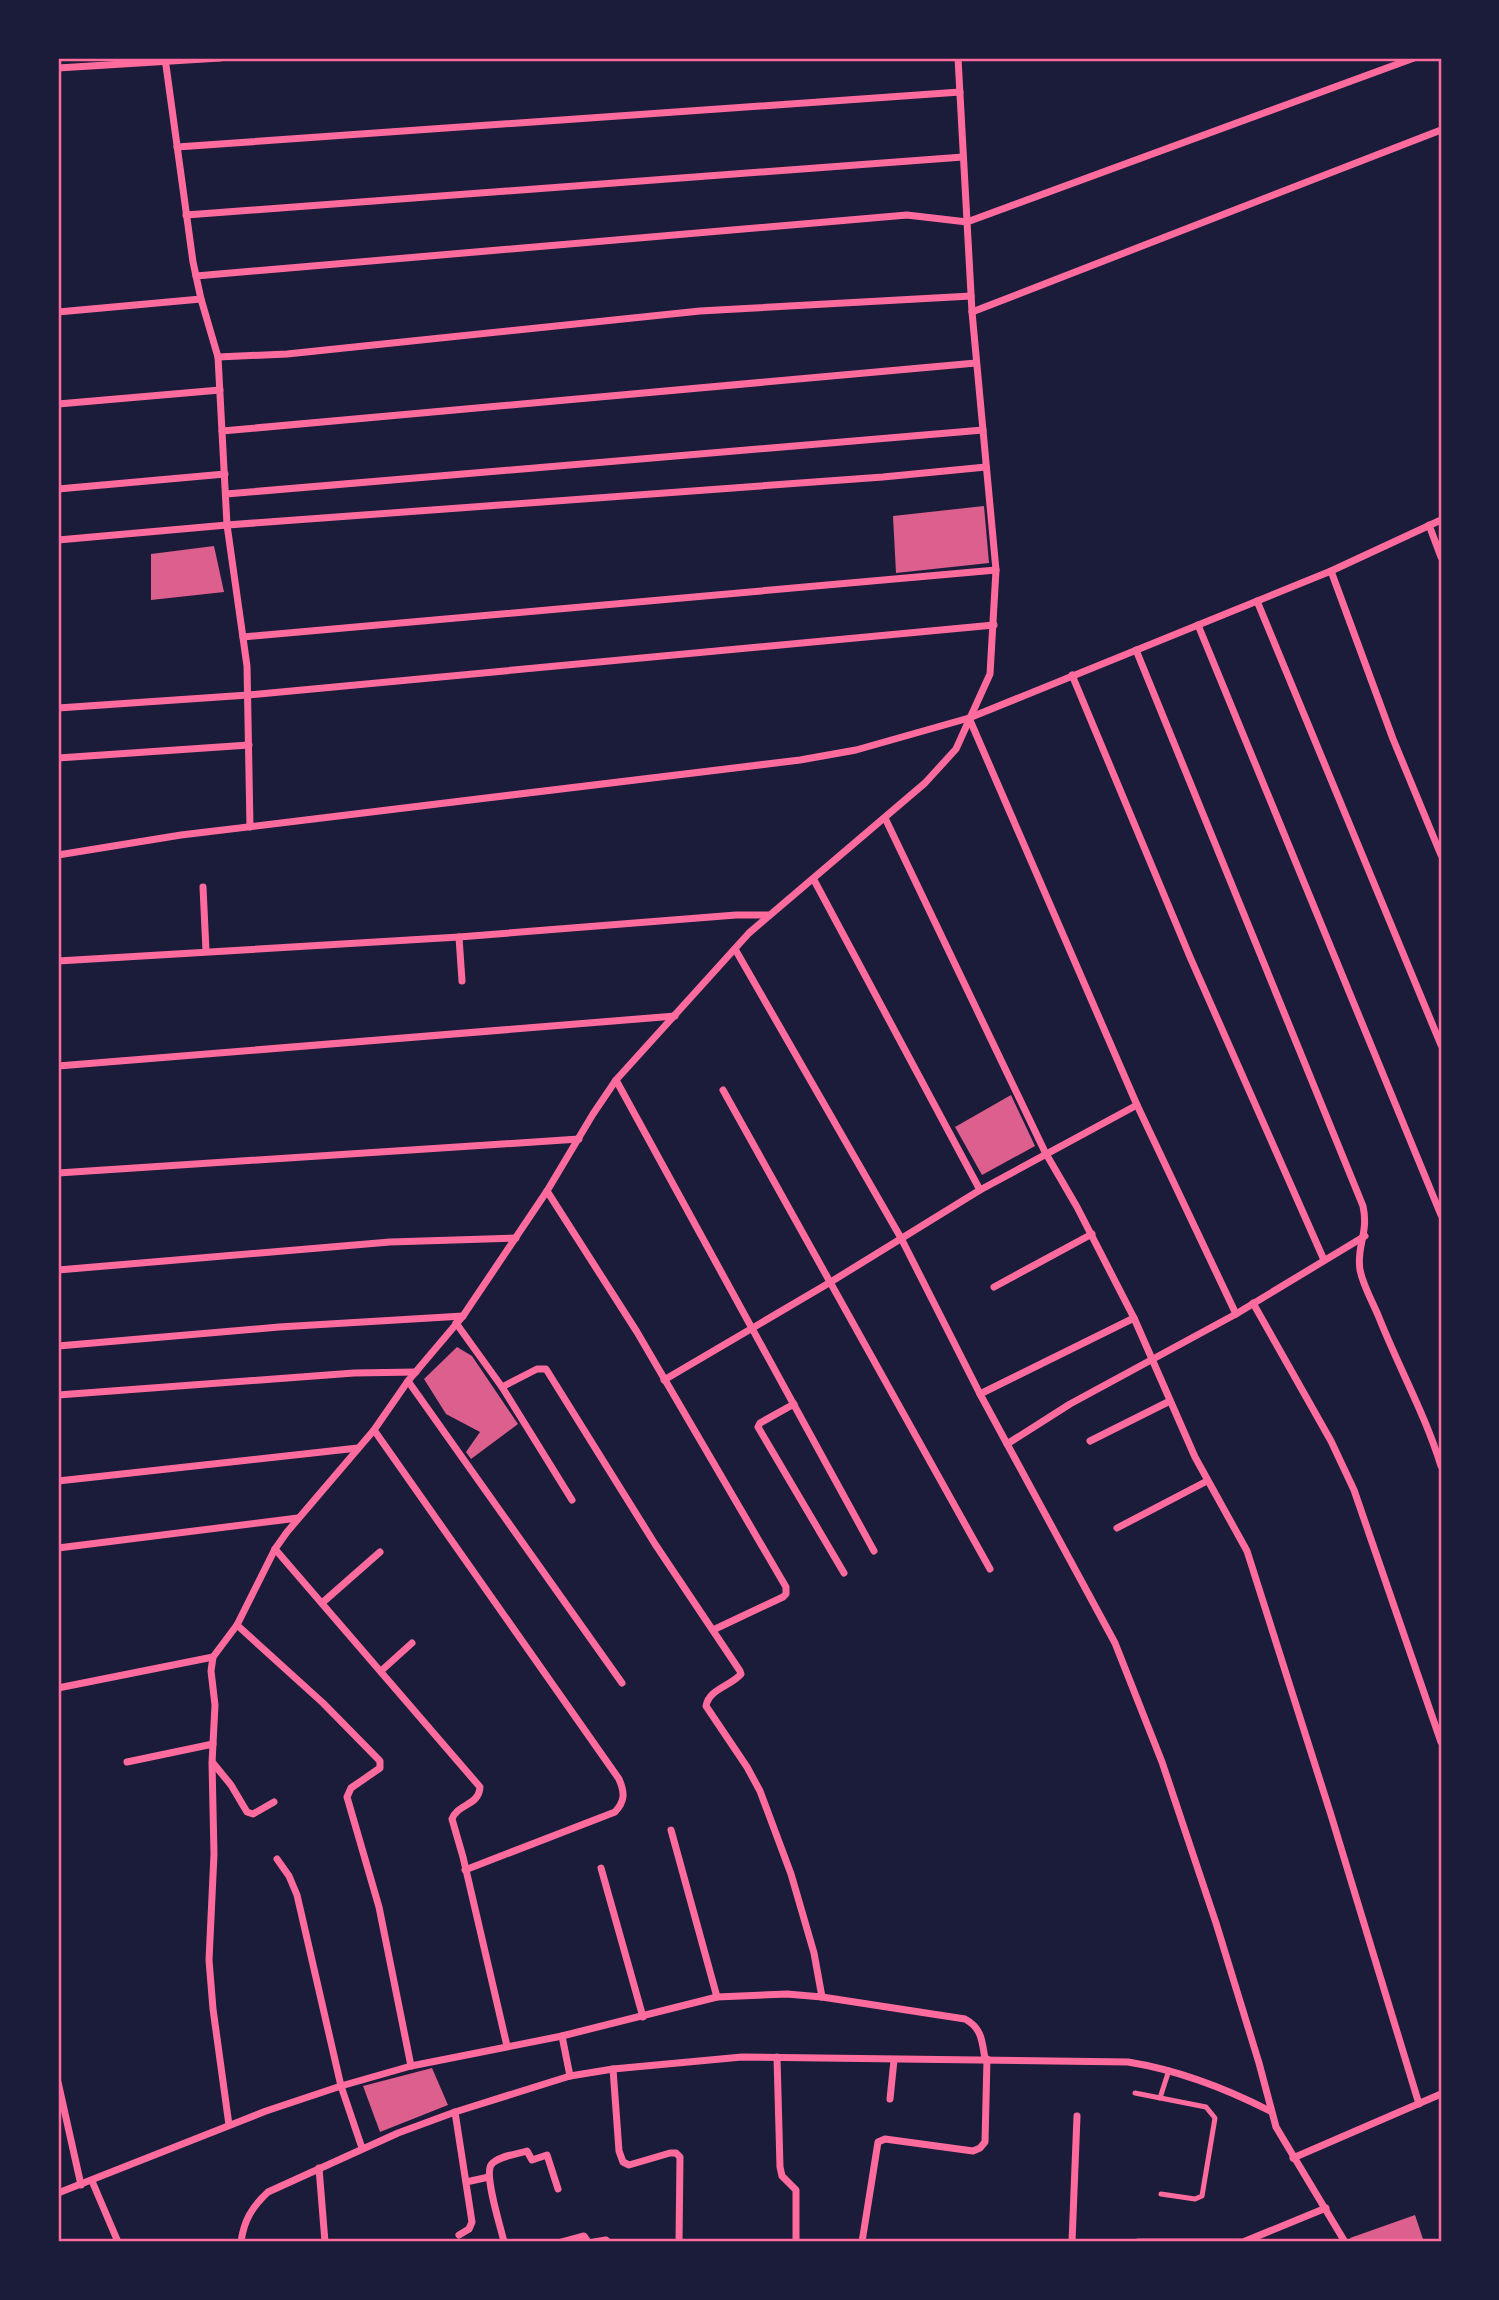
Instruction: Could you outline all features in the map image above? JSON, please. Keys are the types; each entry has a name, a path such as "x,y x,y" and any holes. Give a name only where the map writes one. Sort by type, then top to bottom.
{"street":[{"path":"58,68 220,58"},
{"path":"229,2125 209,1960 214,1854 213,1657 237,1625 275,1549 298,1518 374,1430 408,1381 463,1316 547,1191 616,1080 768,915 814,880 926,783 956,749 990,674 996,570 972,312 958,58"},
{"path":"196,276 907,215 967,222 1414,58"},
{"path":"165,60 196,276 218,357 228,525 248,695 250,827"},
{"path":"177,147 960,92"},
{"path":"972,312 1441,130"},
{"path":"186,215 963,157"},
{"path":"218,357 300,353 700,312 971,296"},
{"path":"58,312 201,299"},
{"path":"222,431 976,363"},
{"path":"58,404 220,390"},
{"path":"226,494 983,430"},
{"path":"58,540 986,467"},
{"path":"58,489 225,474"},
{"path":"58,855 180,835 800,760 856,750 969,718 1331,571 1441,520"},
{"path":"1429,525 1441,557"},
{"path":"243,637 996,570"},
{"path":"1331,571 1393,739 1441,855"},
{"path":"1257,601 1441,1045"},
{"path":"58,708 248,695 994,625"},
{"path":"1198,625 1441,1215"},
{"path":"1136,650 1363,1206 1367,1221 1360,1250 1360,1271 1395,1356 1438,1440 1441,1466"},
{"path":"1072,675 1190,957 1324,1261"},
{"path":"969,718 1137,1105 1236,1314"},
{"path":"58,758 249,745"},
{"path":"885,818 1045,1152 1134,1318 1207,1481 1237,1529 1256,1574 1419,2104"},
{"path":"814,880 980,1189"},
{"path":"203,887 206,951"},
{"path":"58,961 768,915"},
{"path":"459,937 462,981"},
{"path":"735,949 901,1238 980,1394 1115,1643 1148,1722 1216,1923 1259,2063 1270,2112 1283,2143 1345,2242"},
{"path":"58,1066 676,1016"},
{"path":"616,1080 874,1550"},
{"path":"723,1090 990,1569"},
{"path":"664,1380 829,1283 980,1189 1137,1105"},
{"path":"58,1173 579,1139"},
{"path":"547,1191 608,1284 786,1587 783,1597 713,1630"},
{"path":"994,1287 1091,1234"},
{"path":"1007,1444 1070,1404 1236,1314 1365,1236"},
{"path":"58,1269 390,1242 516,1238"},
{"path":"1253,1303 1331,1441 1354,1490 1441,1742"},
{"path":"58,1346 279,1327 463,1316"},
{"path":"980,1394 1134,1318"},
{"path":"456,1323 502,1387 572,1500"},
{"path":"502,1387 537,1369 546,1369 635,1513 741,1674 712,1694 707,1699 706,1706 760,1791 795,1887 814,1953 822,1997"},
{"path":"58,1395 354,1373 416,1372"},
{"path":"408,1381 622,1683"},
{"path":"1090,1441 1170,1401"},
{"path":"794,1404 760,1423 758,1427 844,1573"},
{"path":"374,1430 619,1779 624,1790 623,1803 615,1812 465,1870"},
{"path":"58,1481 358,1448"},
{"path":"1117,1528 1207,1481"},
{"path":"58,1548 298,1518"},
{"path":"275,1549 481,1787 475,1801 457,1810 452,1819 508,2046"},
{"path":"322,1603 380,1552"},
{"path":"237,1625 323,1703 380,1761 380,1768 351,1788 347,1797 379,1907 411,2066"},
{"path":"381,1671 412,1643"},
{"path":"58,1688 213,1657"},
{"path":"127,1762 213,1744"},
{"path":"212,1763 231,1785 247,1812 259,1812 274,1802"},
{"path":"671,1830 717,1997"},
{"path":"277,1859 289,1876 300,1904 341,2086 362,2148"},
{"path":"601,1868 643,2017"},
{"path":"58,2193 229,2125 341,2086 411,2066 562,2036 717,1997 775,1994 822,1997 965,2019 973,2023 980,2032 986,2059 985,2143 974,2151 885,2139 878,2142 862,2242"},
{"path":"562,2036 570,2076"},
{"path":"241,2242 245,2220 255,2204 268,2192 362,2148 455,2112 570,2076 613,2069 742,2057 1128,2062 1169,2070 1215,2085 1270,2112"},
{"path":"777,2057 780,2166 782,2176 796,2190 796,2242"},
{"path":"890,2099 894,2060"},
{"path":"613,2069 619,2151 623,2162 629,2165 670,2153 676,2153 680,2157 679,2242"},
{"path":"58,2082 80,2185"},
{"path":"1293,2158 1441,2094"},
{"path":"455,2112 472,2221 469,2229 459,2235"},
{"path":"1072,2242 1077,2116"},
{"path":"504,2242 489,2177 491,2165 528,2151 532,2160 547,2155 558,2189"},
{"path":"319,2168 325,2242"},
{"path":"466,2182 489,2177"},
{"path":"92,2181 118,2242"},
{"path":"1138,2242 1243,2242 1326,2208"},
{"path":"562,2242 584,2236 588,2242"},
{"path":"594,2242 608,2242"}],"lane":[{"path":"1160,2098 1169,2070"},
{"path":"1135,2093 1206,2107 1214,2118 1202,2196 1195,2199 1161,2194"}],"building":[{"path":"984,506 989,563 896,573 893,516"},
{"path":"214,546 224,592 151,600 151,554"},
{"path":"1011,1095 1035,1146 982,1175 955,1127"},
{"path":"457,1347 472,1356 518,1424 471,1459 466,1452 480,1432 446,1414 424,1379"},
{"path":"432,2068 448,2105 380,2132 363,2086"},
{"path":"1415,2215 1424,2242 1351,2242 1350,2238"}]}
